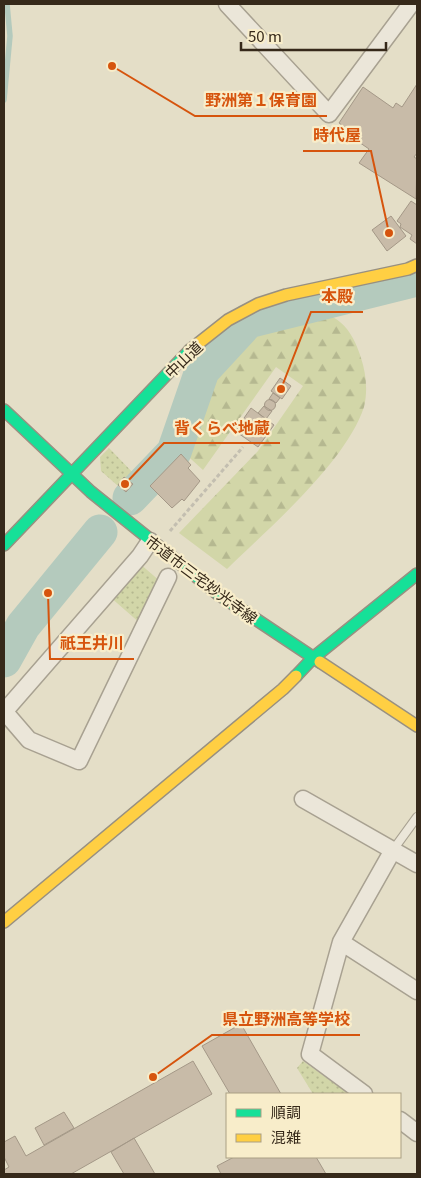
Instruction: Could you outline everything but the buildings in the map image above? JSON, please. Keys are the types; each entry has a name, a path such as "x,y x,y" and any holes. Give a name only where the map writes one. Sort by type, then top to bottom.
{"street":[{"path":"228,4 329,114 411,4"},
{"name":"中山道","path":"4,546 188,351 228,320 258,304 286,295 408,269 417,264"},
{"name":"市道市三宅妙光寺線","path":"4,410 73,474 150,541 218,594 417,726"},
{"path":"150,541 140,556 4,711 29,740 79,761 168,576"},
{"path":"4,922 283,689 313,658 417,574"},
{"path":"303,799 417,864"},
{"path":"363,1093 310,1054 341,942 393,850"},
{"path":"341,942 417,991"},
{"path":"401,1121 417,1133"}],"lane":[{"path":"393,850 417,817"}],"path":[{"path":"168,533 243,447"}],"green space":[{"path":"314,307 340,322 353,338 358,348 365,376 366,395 364,407 355,428 324,472 227,569 179,533 258,451 303,386 276,367 203,470 180,449 190,410 206,369 233,342 255,325"},
{"path":"109,448 137,477 126,493 101,471 100,457"},
{"path":"139,563 161,582 141,624 109,596"},
{"path":"303,1061 348,1093 312,1093 297,1068"}],"waterway":[{"path":"4,100 10,36 7,4"},
{"path":"130,498 174,452 202,371 248,321 417,279"},
{"path":"4,660 23,626 100,532"}],"traffic: fast":[{"path":"4,545 190,350"},
{"path":"4,410 91,492 218,594 320,662"},
{"path":"296,676 313,658 417,574"}],"traffic: slow":[{"path":"190,350 228,320 258,304 286,295 408,269 417,265"},
{"path":"320,662 417,726"},
{"path":"4,922 283,689 296,676"}],"place":[{"name":"野洲第１保育園","path":"112,66"},
{"name":"時代屋","path":"389,233"},
{"name":"本殿","path":"281,389"},
{"name":"背くらべ地蔵","path":"125,484"},
{"name":"祇王井川","path":"48,593"},
{"name":"県立野洲高等学校","path":"153,1077"}]}
